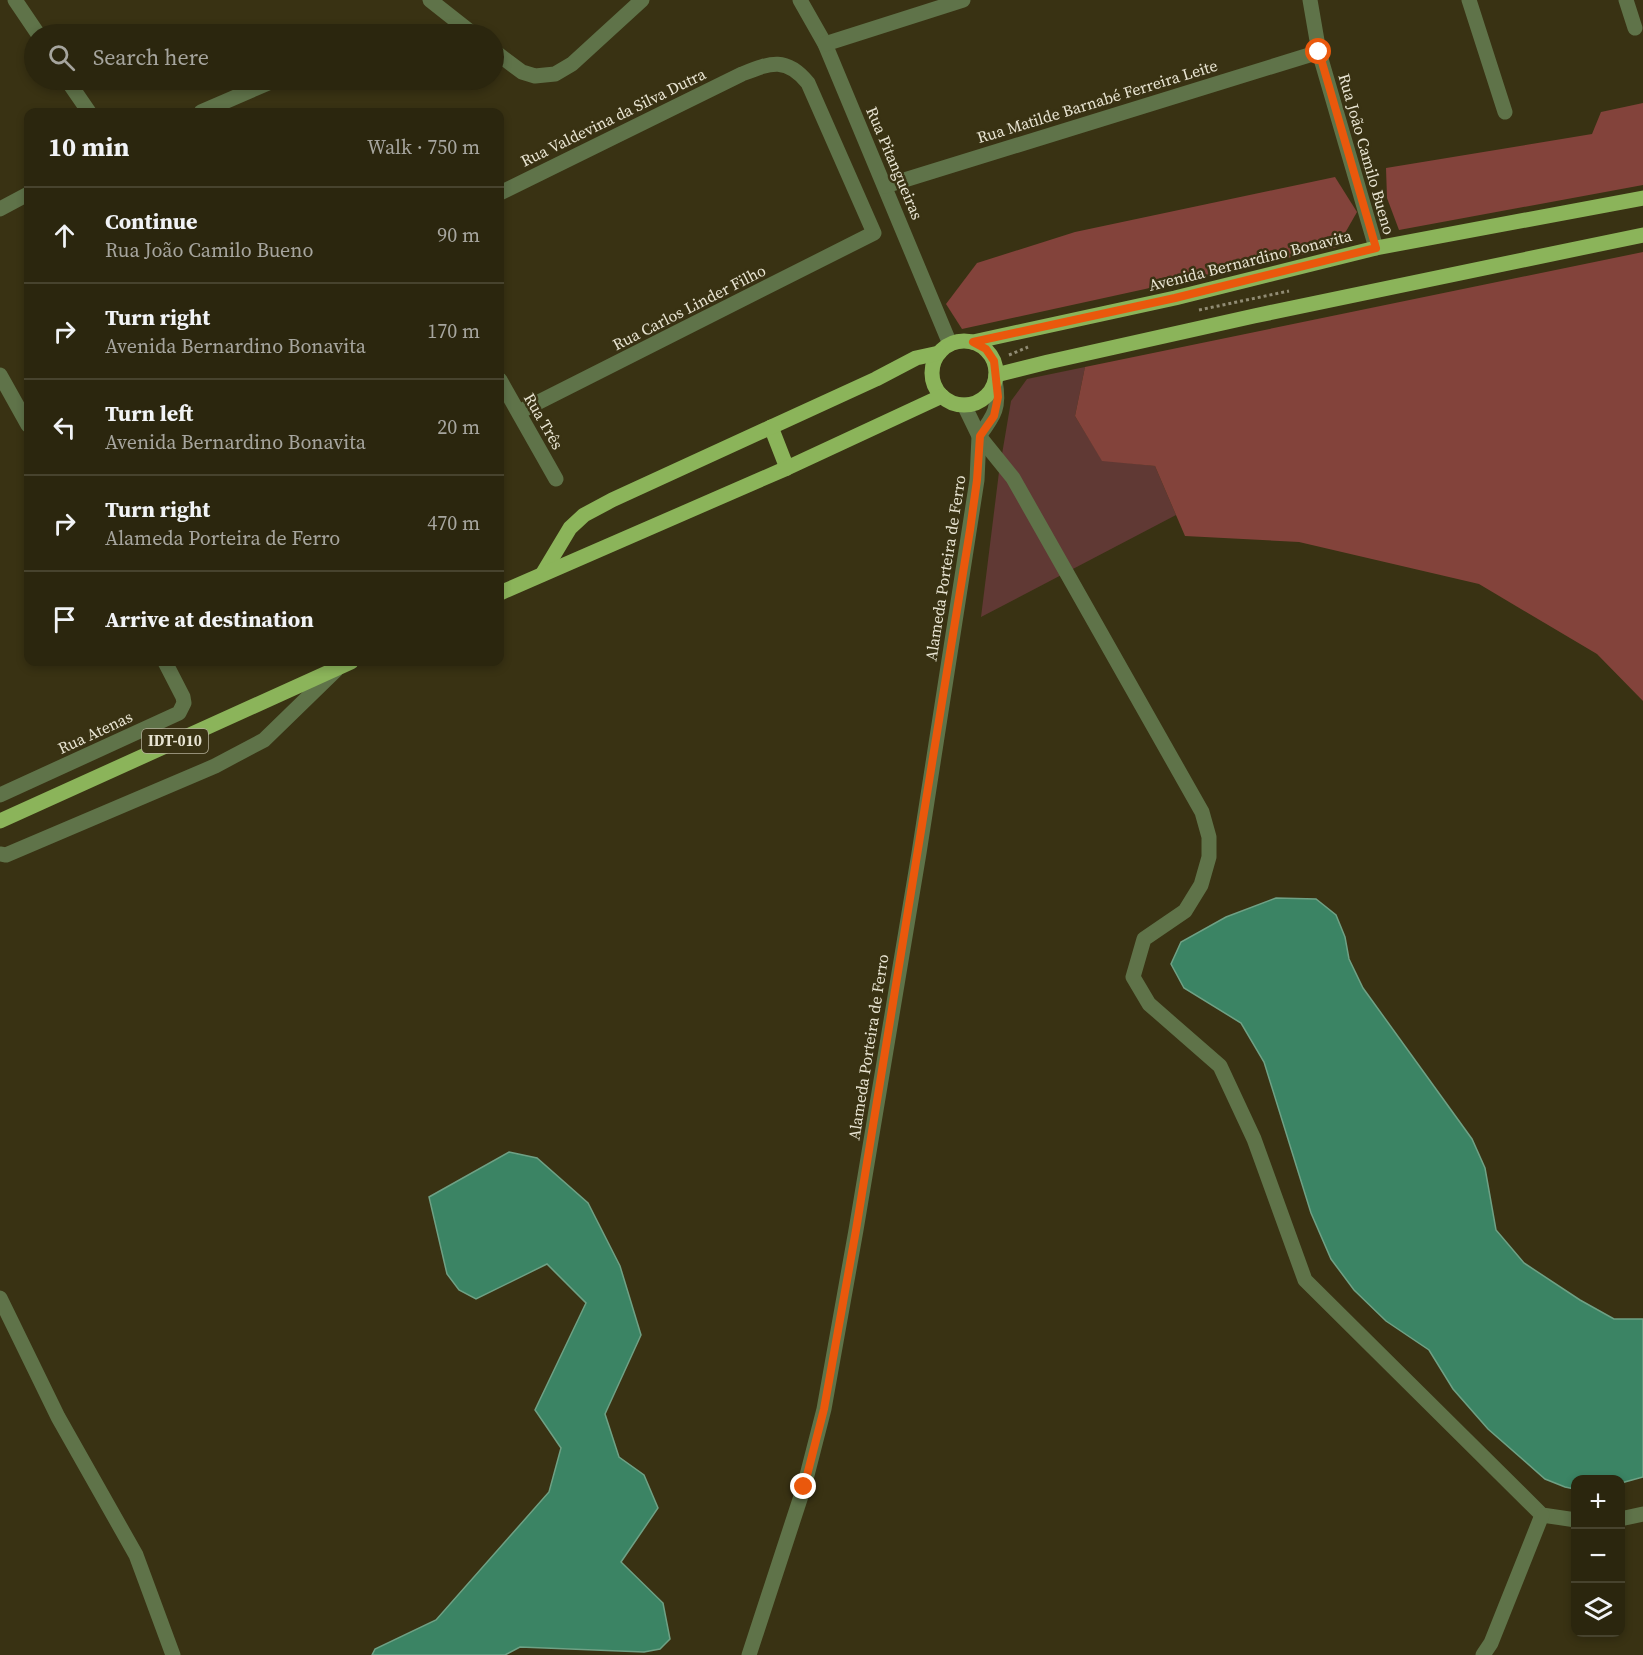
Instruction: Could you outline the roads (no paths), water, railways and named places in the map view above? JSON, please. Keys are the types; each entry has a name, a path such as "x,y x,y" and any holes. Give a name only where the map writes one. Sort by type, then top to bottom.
{"main road":[{"name":"Avenida Bernardino Bonavita","path":"543,573 570,528 584,515 876,379 916,358 965,341 973,342 1175,298 1376,248 1643,198"},
{"path":"996,378 1254,316 1643,235"},
{"path":"945,348 932,367 933,383 942,396 956,404 964,405 980,401 987,396 996,378 996,368 990,355 986,349 973,342"},
{"path":"504,591 788,468 942,396"},
{"path":"771,427 788,468"},
{"name":"IDT-010","path":"0,821 340,666"}],"street":[{"path":"15,0 31,24"},
{"path":"430,0 460,24"},
{"path":"504,58 522,72 544,76 555,74 572,64 642,0"},
{"name":"Rua Pitangueiras","path":"800,0 825,44 885,186 945,348"},
{"path":"825,44 963,0"},
{"name":"Rua João Camilo Bueno","path":"1310,0 1319,52 1376,248"},
{"path":"1469,0 1505,112"},
{"path":"1626,0 1635,28"},
{"name":"Rua Matilde Barnabé Ferreira Leite","path":"885,186 1319,52"},
{"name":"Rua Valdevina da Silva Dutra","path":"504,191 742,74 767,64 784,64 798,72 808,83 874,233"},
{"path":"75,90 86,108"},
{"path":"210,108 252,90"},
{"path":"0,209 24,196"},
{"name":"Rua Carlos Linder Filho","path":"519,412 874,233"},
{"path":"0,375 24,418"},
{"name":"Alameda Porteira de Ferro","path":"749,1655 804,1487 826,1398 920,842 977,480 980,436 996,410 998,397 996,378"},
{"name":"Rua Três","path":"504,387 556,479"},
{"path":"964,405 980,436 1012,478 1202,812 1209,837 1209,857 1201,885 1185,911 1143,939 1133,977 1149,1004 1220,1065 1254,1139 1305,1280 1542,1515 1571,1519"},
{"name":"Rua Atenas","path":"0,795 179,713 184,703 179,687 167,666"},
{"path":"0,854 6,855 215,766 264,740 342,666"},
{"path":"0,1298 58,1417 136,1555 173,1655"},
{"path":"1625,1519 1643,1514"},
{"path":"1483,1655 1491,1643 1542,1515"}]}
